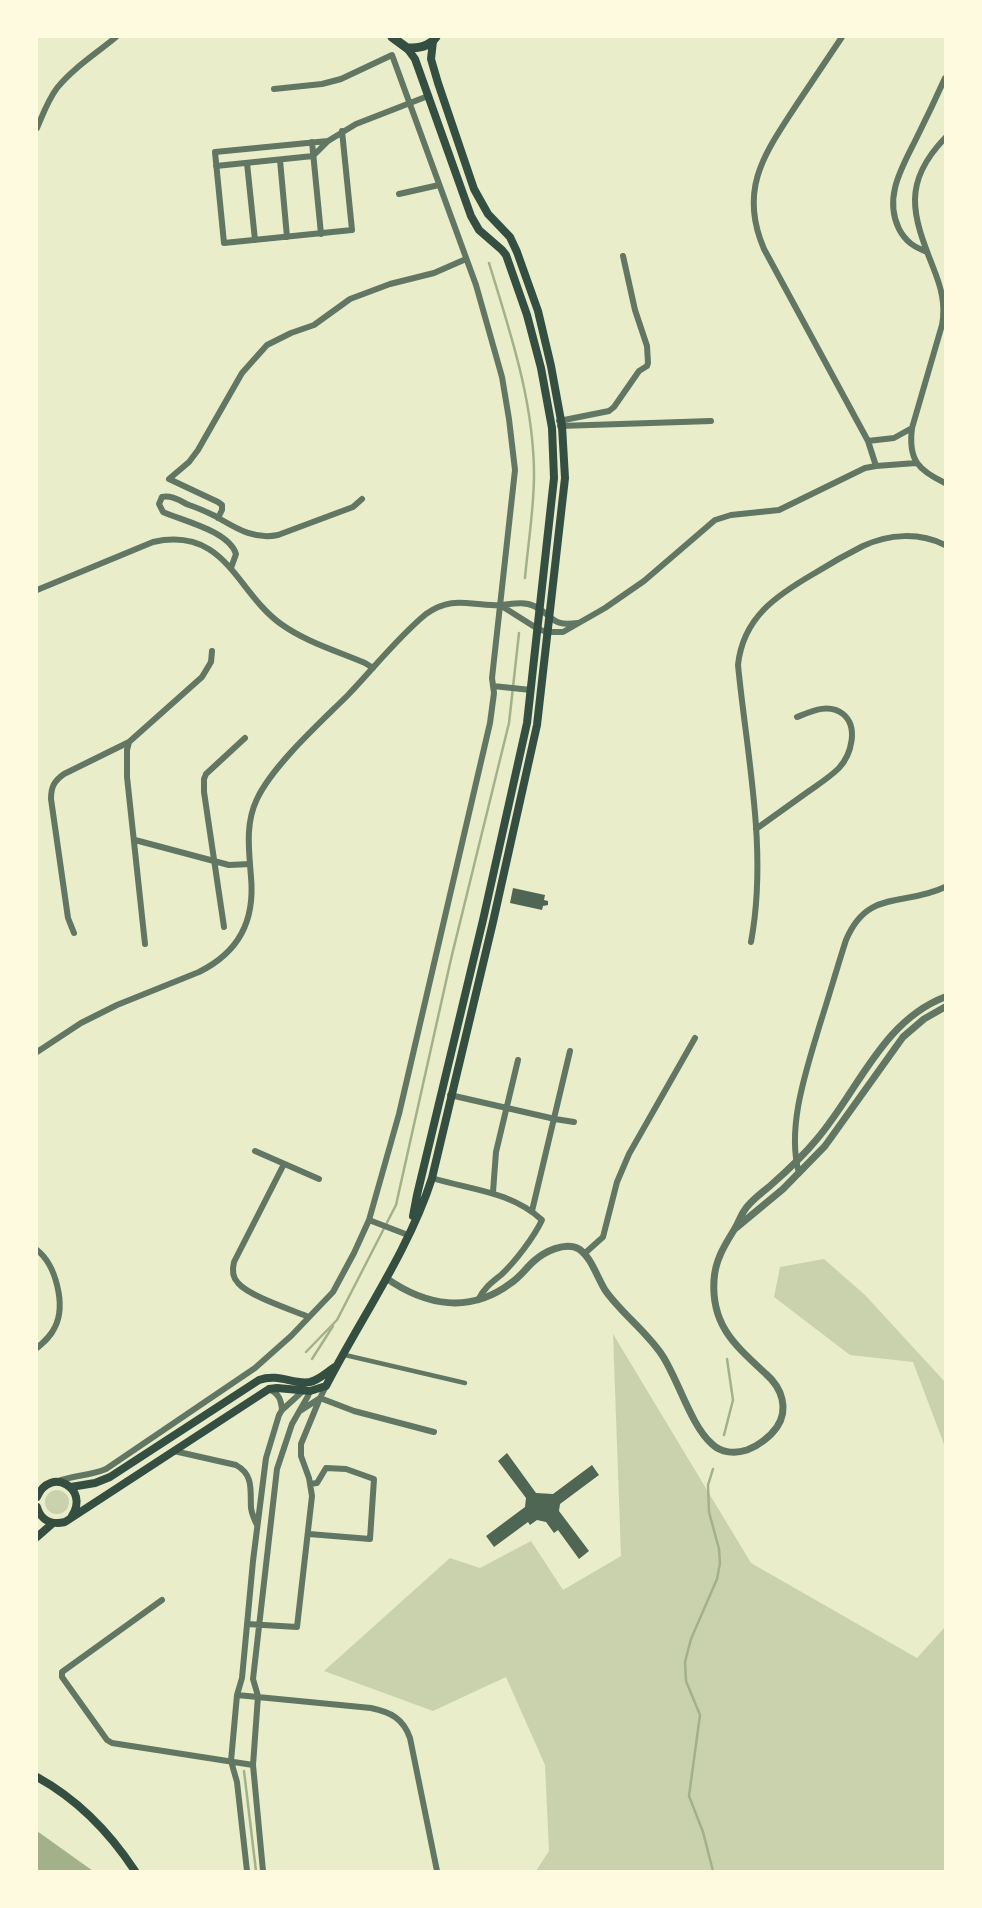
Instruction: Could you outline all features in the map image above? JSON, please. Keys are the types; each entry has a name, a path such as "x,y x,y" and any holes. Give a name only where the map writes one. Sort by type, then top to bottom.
{"main road":[{"path":"392,37 415,58 471,216 479,230 506,255 541,368 552,427 554,478 538,629 527,690 527,723 412,1226"},
{"path":"407,48 421,48 435,39"},
{"path":"37,1537 53,1523 65,1522 269,1389 327,1385 408,1235 432,1178 537,725 565,478 561,423 538,311 510,237 505,229 494,221 474,189 431,59 435,39"},
{"path":"486,236 494,232 494,221"},
{"path":"307,1388 337,1365"},
{"path":"71,1487 110,1478 259,1380 271,1377 307,1388"},
{"path":"37,1497 46,1485 57,1482 71,1487 77,1499 75,1513 70,1518"},
{"path":"38,1513 53,1523"},
{"path":"37,1777 83,1810 135,1871"}],"street":[{"path":"37,128 58,87 116,37"},
{"path":"842,37 764,156 757,180 754,207 757,230 764,249 869,442 876,466"},
{"path":"57,1482 106,1469 240,1380 265,1360 333,1292 372,1221 447,912 496,686 492,678 515,470 509,419 502,377 488,327 392,55 341,79 322,84 274,89"},
{"path":"928,252 908,242 900,230 893,208 893,197 899,175 945,78"},
{"path":"216,166 313,156 342,131 428,96"},
{"path":"328,141 215,152 224,243 352,230 342,131"},
{"path":"945,138 922,167 915,189 915,212 941,289 944,316 912,429 911,449 916,463 927,474 945,483"},
{"path":"312,142 321,234"},
{"path":"279,160 288,237"},
{"path":"247,163 255,240"},
{"path":"398,194 439,185"},
{"path":"552,427 609,411 639,371 647,366 648,346 635,310 623,256"},
{"path":"218,518 222,505 169,479 189,462 198,450 242,373 262,350 278,339 314,325 349,299 390,284 434,273 466,260"},
{"path":"561,423 711,421"},
{"path":"869,442 894,438 912,429"},
{"path":"500,605 538,629 563,632 644,581 715,520 731,515 779,510 853,474 876,466 916,463"},
{"path":"231,568 236,554 231,545 199,525 163,512 159,500 162,497 171,497 244,533 267,537 278,536 354,507 362,499"},
{"path":"751,942 758,880 756,829 738,665 747,632 756,617 782,593 850,552 877,540 913,536 935,540 945,545"},
{"path":"37,590 144,544 163,540 183,541 202,546 218,556 280,623 302,636 373,668"},
{"path":"37,1052 81,1023 117,1004 199,972 220,960 236,943 247,921 252,896 248,839 250,818 264,786 418,620 433,609 453,602 500,605 513,602 533,605 558,623 578,623"},
{"path":"74,933 68,918 51,799 52,787 64,774 129,742 202,677 209,668 212,651"},
{"path":"496,686 527,690"},
{"path":"756,829 828,777 848,754 851,744 850,723 841,712 826,708 797,717"},
{"path":"527,723 537,725"},
{"path":"223,927 204,779 210,769 246,737"},
{"path":"129,742 127,777 145,944"},
{"path":"135,840 229,865 250,864"},
{"path":"799,1173 794,1151 807,1069 852,925 873,906 885,901 932,894 945,887"},
{"path":"483,920 492,922 497,934"},
{"path":"386,1278 409,1293 429,1301 460,1303 494,1294 510,1284 534,1260 548,1251 570,1246 580,1250 607,1292 661,1354 706,1439 723,1451 741,1452 757,1445 774,1432 783,1416 783,1400 776,1384 723,1329 716,1310 713,1288 716,1266 723,1247 744,1211 817,1139 902,1023 927,1005 945,997"},
{"path":"735,1230 825,1146 909,1031 923,1019 945,1007"},
{"path":"584,1254 603,1237 617,1182 629,1154 695,1038"},
{"path":"532,1211 570,1051"},
{"path":"493,1192 496,1152 518,1060"},
{"path":"867,1069 876,1075"},
{"path":"442,1093 574,1122"},
{"path":"845,1101 853,1107"},
{"path":"255,1151 319,1179"},
{"path":"284,1164 234,1262 233,1276 245,1290 309,1317"},
{"path":"432,1178 493,1192 532,1211 542,1220 536,1233 502,1274 484,1289 478,1300"},
{"path":"372,1221 408,1235"},
{"path":"37,1250 52,1268 58,1289 59,1307 56,1327 37,1348"},
{"path":"344,1354 465,1383"},
{"path":"246,1389 265,1360"},
{"path":"247,1624 297,1627 312,1496 300,1450 327,1385"},
{"path":"247,1871 232,1761 257,1527 267,1458 275,1425 282,1410 307,1388 309,1396 286,1438 276,1469 253,1679 258,1696 253,1765 263,1871"},
{"path":"269,1389 279,1395 282,1410"},
{"path":"299,1412 320,1398"},
{"path":"320,1398 354,1411 434,1432"},
{"path":"174,1451 242,1468 250,1479 251,1511 257,1527"},
{"path":"309,1534 370,1539 374,1479 346,1469 326,1468 317,1483 310,1484"},
{"path":"162,1600 62,1672 62,1677 110,1742 253,1765"},
{"path":"237,1695 371,1708 384,1710 397,1717 410,1738 437,1871"}],"shaded area":[{"path":"824,1259 865,1295 945,1382 945,1447 913,1362 850,1355 774,1297 780,1267"},
{"path":"613,1334 751,1563 917,1658 945,1627 945,1871 536,1871 549,1851 545,1765 506,1677 433,1711 324,1671 450,1558 480,1568 531,1541 563,1590 621,1556"},
{"path":"57,1490 68,1497 69,1502 62,1513 57,1514 46,1507 45,1502 52,1491"},
{"path":"37,1831 93,1871 37,1871"}],"building":[{"path":"513,888 545,895 544,900 548,901 548,905 543,906 542,910 510,903"},
{"path":"507,1453 536,1493 553,1494 592,1465 599,1475 560,1504 559,1511 589,1551 579,1559 558,1530 554,1533 546,1522 537,1520 530,1525 528,1522 494,1547 486,1536 525,1507 526,1498 498,1461"}],"waterway":[{"path":"489,263 519,368 530,421 534,488 525,578"},
{"path":"306,1352 337,1320 396,1205 451,959 509,723 519,633"},
{"path":"312,1359 333,1326"},
{"path":"724,1435 733,1400 727,1359"},
{"path":"713,1469 708,1485 709,1512 720,1563 717,1579 691,1639 685,1662 686,1681 700,1715 689,1796 703,1832 713,1871"},
{"path":"244,1771 256,1871"}]}
